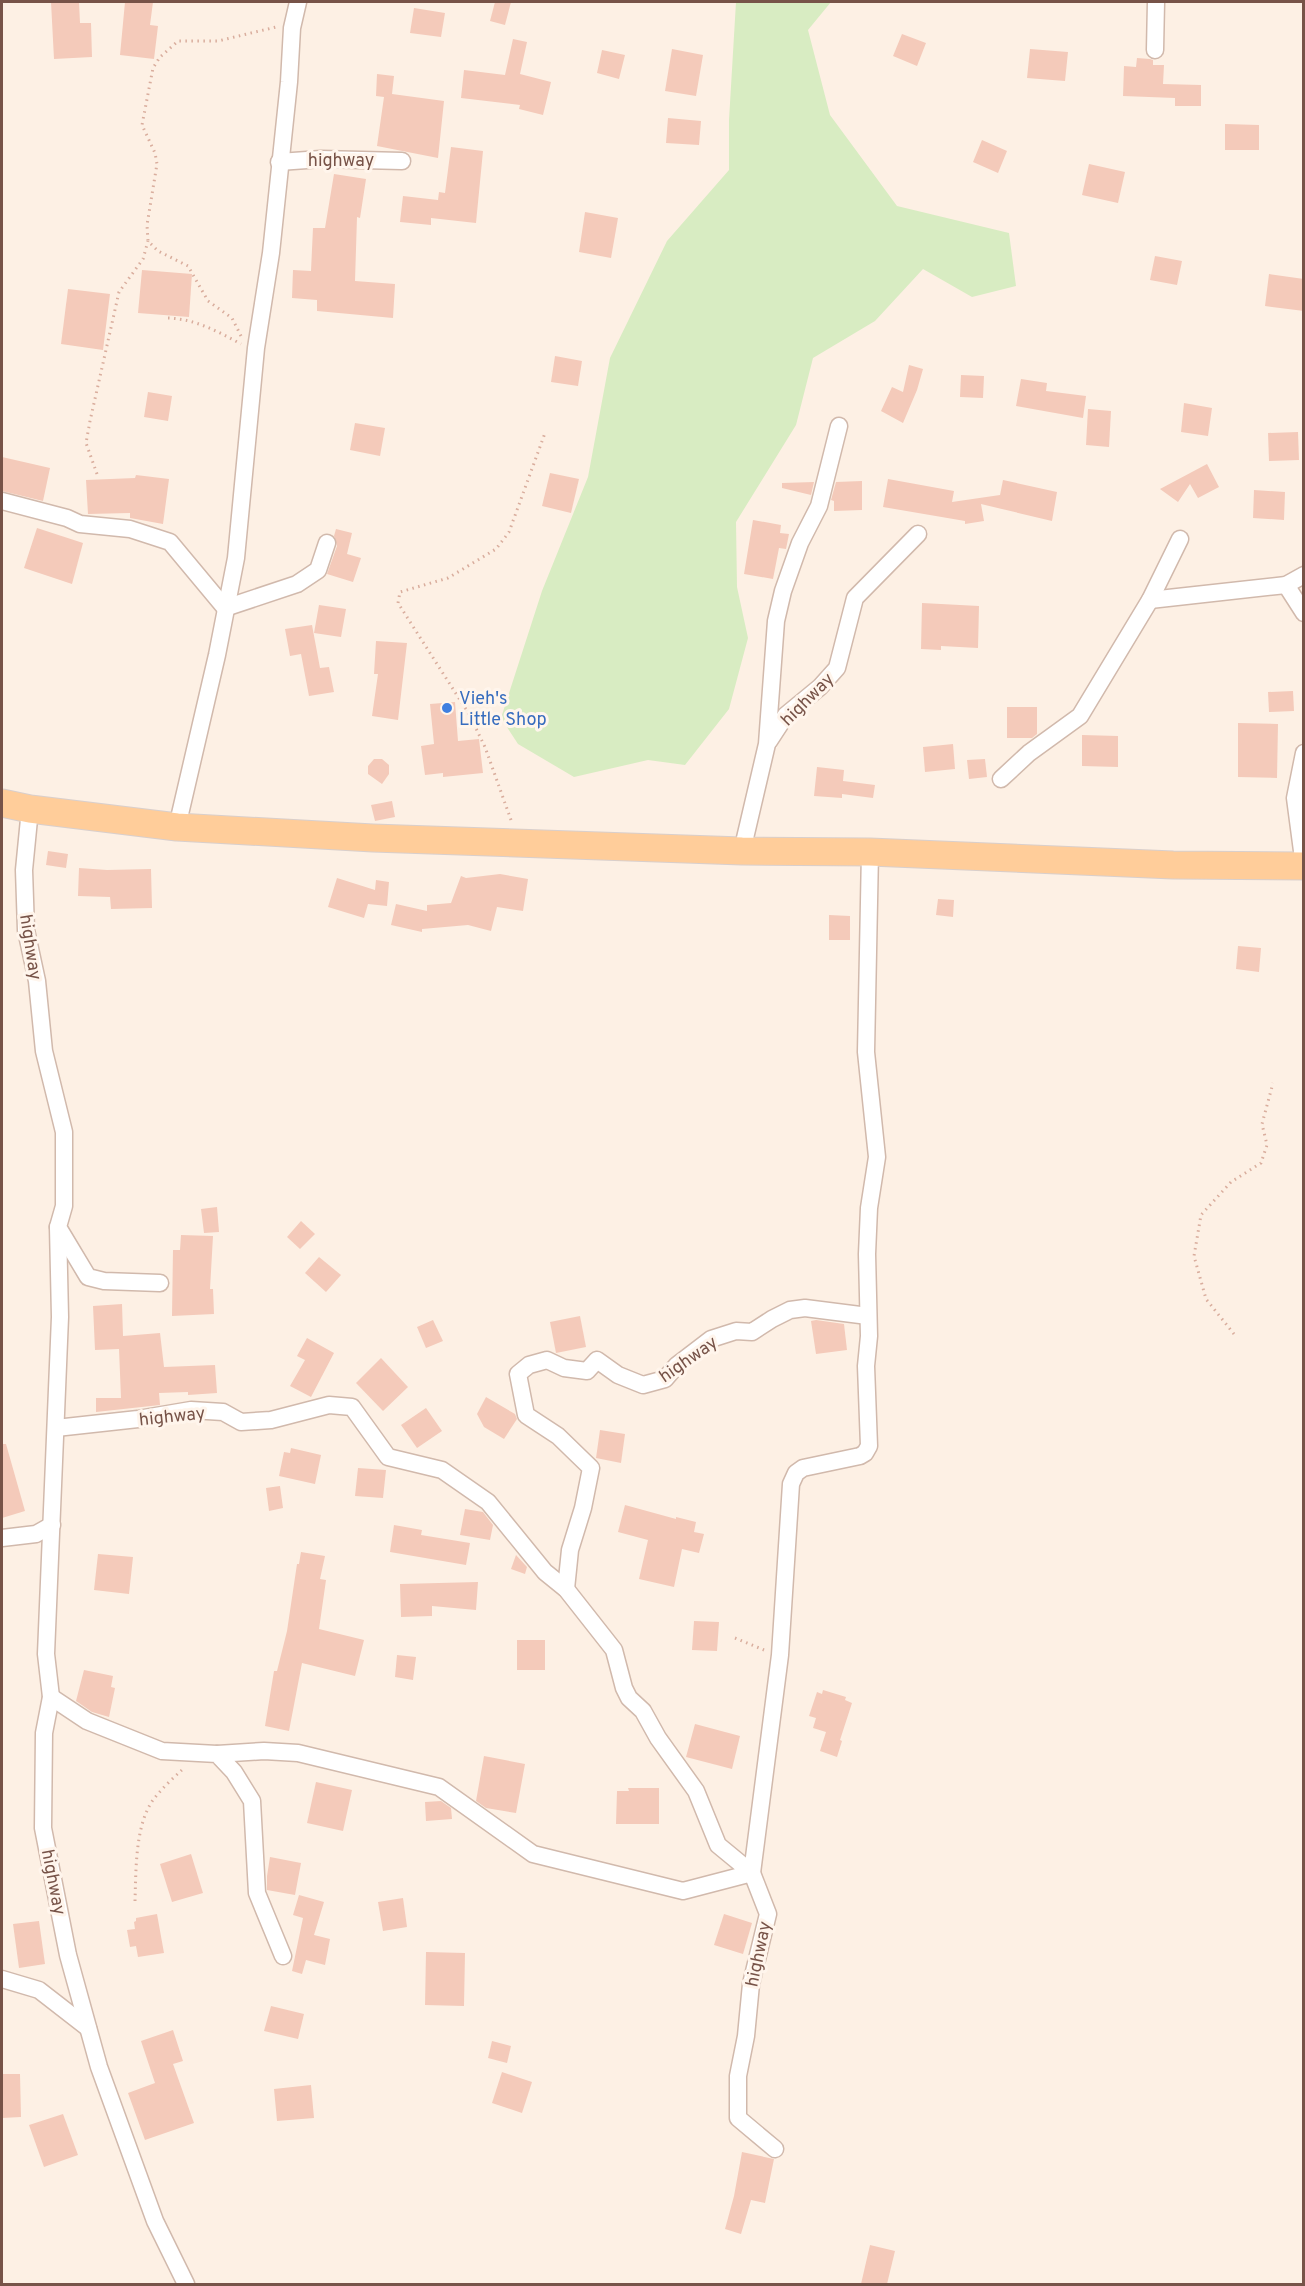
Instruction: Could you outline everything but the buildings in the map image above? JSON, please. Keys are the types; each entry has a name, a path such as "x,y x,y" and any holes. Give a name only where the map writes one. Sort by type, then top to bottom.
{"main road":[{"path":"2,803 30,809 177,827 373,838 742,851 870,852 1173,865 1304,866"}],"street":[{"path":"177,827 217,655 236,558 256,348 271,253 289,82 292,28 298,2"},
{"path":"1155,50 1156,2"},
{"name":"highway","path":"279,162 321,159 402,161"},
{"name":"highway","path":"742,851 767,744 776,621 783,591 801,543 819,506 839,426"},
{"path":"2,501 67,518 80,524 130,529 170,542 225,608"},
{"name":"highway","path":"767,744 786,715 820,687 837,668 855,598 918,534"},
{"path":"1001,779 1029,753 1080,716 1150,600 1180,539"},
{"path":"225,608 297,584 318,570 327,543"},
{"path":"1150,600 1286,585 1304,575"},
{"path":"1286,585 1304,613"},
{"path":"1304,753 1295,798 1304,866"},
{"name":"highway","path":"30,809 24,870 26,930 37,981 44,1051 64,1132 64,1206 58,1227 60,1317 46,1654 51,1697 44,1733 44,1828 68,1955 99,2067 155,2221 186,2284"},
{"path":"51,1697 87,1721 162,1751 209,1754 264,1751 298,1753 439,1787 533,1854 683,1891 752,1873 780,1655 791,1484 796,1473 803,1468 860,1456 865,1453 868,1446 866,1366 869,1336 869,1208 877,1157 866,1052 870,852"},
{"path":"58,1227 88,1277 104,1281 159,1283"},
{"name":"highway","path":"566,1589 570,1550 583,1508 591,1468 558,1436 526,1414 518,1374 529,1365 547,1360 564,1368 587,1371 597,1360 618,1375 643,1385 665,1379 677,1365 711,1339 736,1331 752,1332 790,1310 805,1308 868,1316"},
{"name":"highway","path":"56,1428 138,1419 191,1410 223,1412 241,1422 272,1420 329,1405 352,1407 388,1457 442,1470 488,1502 545,1572 566,1589 614,1650 629,1698 643,1711 658,1738 696,1791 718,1845 752,1873 768,1914 751,1984 746,2036 738,2076 738,2118 775,2149"},
{"path":"2,1538 36,1534 52,1525"},
{"path":"209,1754 234,1772 252,1801 257,1893 283,1956"},
{"path":"2,1979 39,1990 88,2028"}],"path":[{"path":"97,474 86,443 90,421 119,292 143,259 148,241 148,216 157,164 155,153 142,125 153,68 160,57 178,41 218,41 272,26 292,28"},
{"path":"148,241 158,251 188,266 208,301 232,318 245,346 198,322 168,318"},
{"path":"519,842 485,747 469,714 398,603 400,592 448,578 496,549 510,532 545,433"},
{"path":"1234,1334 1206,1299 1194,1257 1201,1215 1231,1182 1261,1162 1267,1145 1262,1124 1273,1083"},
{"path":"735,1638 780,1655"},
{"path":"135,1901 137,1857 144,1823 151,1804 174,1777 209,1754"}],"green space":[{"path":"736,2 831,2 808,30 830,115 897,206 1009,233 1016,286 972,297 923,269 875,321 813,358 796,425 736,522 737,587 748,638 729,709 685,765 648,760 574,777 518,744 501,718 542,591 588,477 610,358 667,241 729,170 729,120"}],"place":[{"name":"Vieh's Little Shop","path":"447,708"}]}
